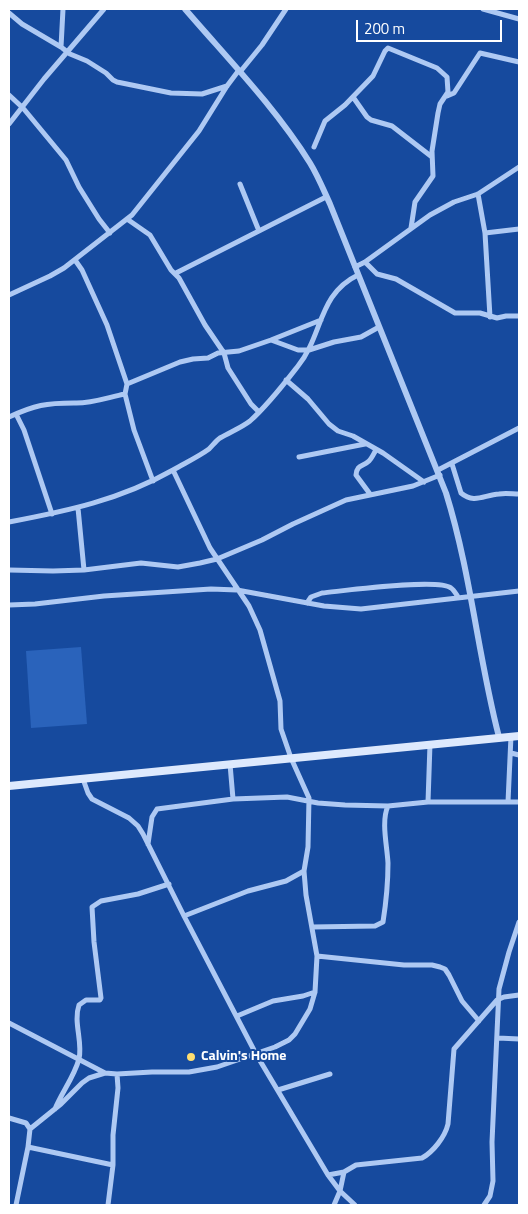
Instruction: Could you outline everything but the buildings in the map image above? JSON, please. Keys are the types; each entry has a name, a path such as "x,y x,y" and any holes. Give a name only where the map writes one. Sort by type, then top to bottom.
{"main road":[{"path":"9,786 515,736"}],"street":[{"path":"61,47 63,9"},
{"path":"9,124 44,79 104,9"},
{"path":"185,9 240,71 293,137 310,163 326,197 439,473 456,528 499,737"},
{"path":"9,294 50,276 75,260 127,219 141,205 199,131 226,86 262,45 286,9"},
{"path":"483,9 519,19"},
{"path":"9,13 27,27 98,68 117,82 168,93 202,94 226,86"},
{"path":"314,147 325,121 353,97 373,76 385,51 390,48 437,68 444,73 448,80 447,96"},
{"path":"411,228 415,202 433,176 432,157 439,106 447,96 454,93 480,53 519,62"},
{"path":"9,95 23,108 66,160 84,195 110,233"},
{"path":"353,97 366,117 392,126 432,157"},
{"path":"355,267 365,262 430,215 454,202 478,194 519,167"},
{"path":"240,184 259,231"},
{"path":"478,194 485,233 490,317"},
{"path":"176,274 326,197"},
{"path":"127,219 150,235 167,264 193,300 205,325 224,353 228,368 251,404 259,412"},
{"path":"485,233 519,230"},
{"path":"75,260 82,270 107,325 127,384 125,394 134,430 153,481"},
{"path":"365,262 377,274 396,279 455,313 480,313 496,318 519,316"},
{"path":"9,522 78,508 106,500 153,481 208,450 217,441 249,421 259,412 309,350 321,320 339,287 358,275"},
{"path":"127,384 180,362 193,358 208,358 215,354 233,352 271,340 321,320"},
{"path":"271,340 298,350 309,350 334,342 361,338 379,327"},
{"path":"286,380 308,399 329,424 338,431 353,436 424,482"},
{"path":"9,417 26,409 47,404 80,403 125,394"},
{"path":"16,414 24,430 52,514"},
{"path":"9,570 84,570 140,563 178,567 217,559 346,500 424,482 452,464 519,428"},
{"path":"299,457 365,444"},
{"path":"370,494 356,475 356,472 358,467 370,460 376,450"},
{"path":"452,464 462,495 474,499 500,494 519,494"},
{"path":"9,1023 105,1073 189,1072 216,1067 256,1054 288,1040 295,1034 310,1009 315,992 317,956 306,895 304,871 308,848 310,802 281,729 280,701 260,630 249,606 217,559 204,536 173,470"},
{"path":"78,508 84,570"},
{"path":"306,603 311,597 322,593 403,585 445,586 453,589 458,597"},
{"path":"9,605 132,594 238,590 267,597 324,606 361,609 519,591"},
{"path":"508,802 511,753 515,736"},
{"path":"428,802 430,744"},
{"path":"511,753 519,755"},
{"path":"230,764 233,799"},
{"path":"83,779 90,796 134,822 148,844 256,1054 328,1175 340,1191 355,1205"},
{"path":"148,844 152,817 157,809 233,799 287,797 345,806 388,806 428,802 519,802"},
{"path":"312,927 375,926 383,922 388,872 387,837 384,818 388,806"},
{"path":"184,916 248,891 286,880 304,871"},
{"path":"56,1109 79,1059 79,1005 86,1000 100,1000 101,998 92,907 101,901 138,894 169,884"},
{"path":"484,1205 490,1196 493,1181 492,1142 500,983 519,922"},
{"path":"317,956 404,965 432,965 445,970 449,974 462,1001 479,1021"},
{"path":"237,1016 273,1001 315,992"},
{"path":"328,1175 344,1172 356,1165 422,1158 431,1152 446,1131 448,1124 454,1049 499,999 519,995"},
{"path":"498,1038 519,1039"},
{"path":"30,1129 56,1109 84,1081 105,1073"},
{"path":"108,1205 113,1165 113,1135 118,1088 117,1074"},
{"path":"278,1090 330,1074"},
{"path":"9,1118 26,1123 30,1129 16,1205"},
{"path":"28,1147 113,1165"},
{"path":"334,1205 340,1191 344,1172"}],"shaded area":[{"path":"81,647 87,724 31,728 26,651"}],"place":[{"name":"Calvin's Home","path":"191,1057"}]}
